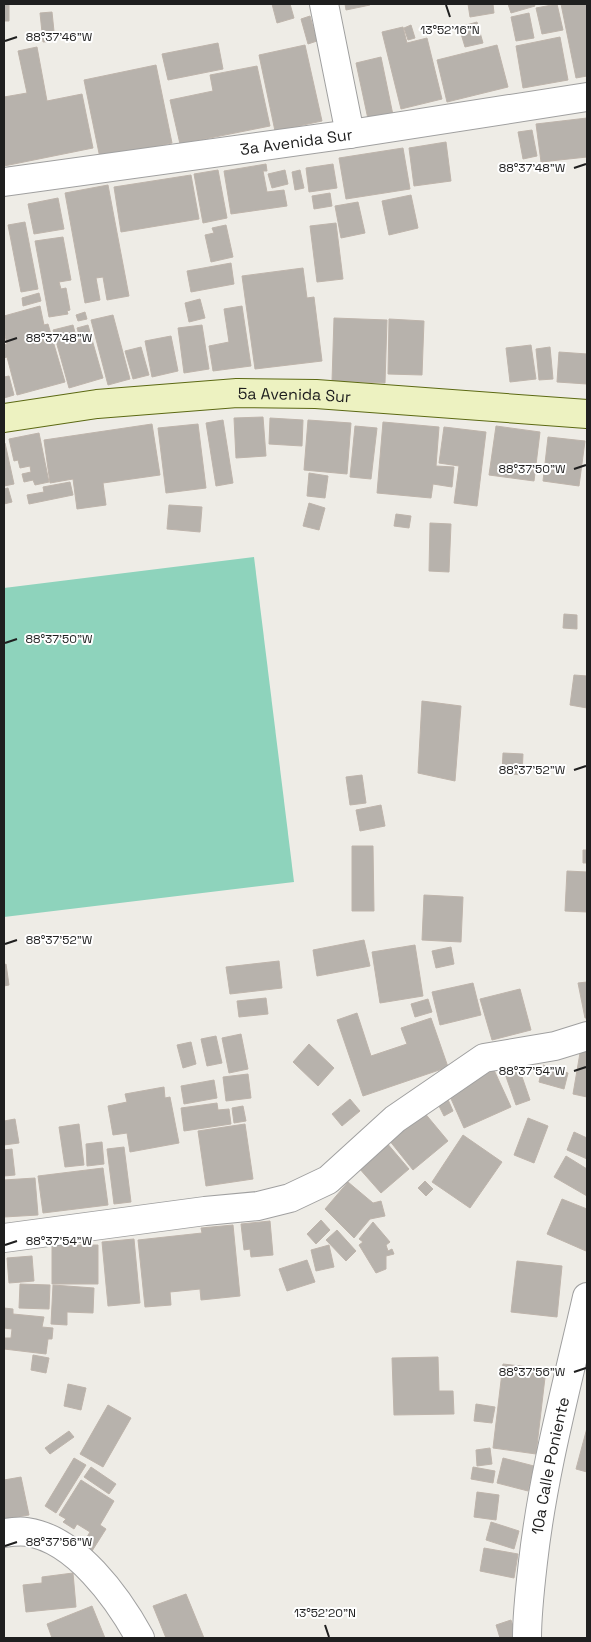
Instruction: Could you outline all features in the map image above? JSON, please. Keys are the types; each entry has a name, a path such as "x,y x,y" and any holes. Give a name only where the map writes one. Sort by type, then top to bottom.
{"street":[{"path":"324,4 350,134"},
{"name":"3a Avenida Sur","path":"4,182 350,134 587,97"},
{"name":"5a Avenida Sur","path":"4,418 97,404 237,393 316,394 587,414"},
{"path":"4,1238 205,1211 258,1206 290,1198 328,1180 395,1119 484,1058 555,1046 587,1036"},
{"name":"10a Calle Poniente","path":"527,1638 527,1618 537,1528 555,1435 587,1297"},
{"path":"4,1533 27,1532 52,1539 77,1556 106,1586 129,1618 140,1638"}],"green space":[{"path":"254,557 294,882 4,917 4,588"}],"building":[{"path":"4,4 9,4 9,21 4,21"},
{"path":"272,4 290,4 294,18 277,23"},
{"path":"345,4 369,4 370,5 346,10"},
{"path":"468,4 493,4 494,13 470,17"},
{"path":"508,4 534,4 535,6 511,13"},
{"path":"557,4 563,30 542,34 536,8"},
{"path":"561,4 587,4 587,76 576,78"},
{"path":"52,12 55,41 43,42 40,13"},
{"path":"529,13 534,38 516,41 511,17"},
{"path":"310,16 317,41 308,44 301,19"},
{"path":"477,22 483,43 465,47 459,27"},
{"path":"411,25 415,38 408,40 404,28"},
{"path":"403,27 407,43 427,38 442,99 401,109 382,32"},
{"path":"560,37 568,80 523,88 516,46"},
{"path":"218,43 223,69 168,80 162,54"},
{"path":"305,45 322,121 275,131 259,55"},
{"path":"497,45 508,87 447,102 437,60"},
{"path":"37,47 47,101 82,94 93,148 4,166 4,97 27,93 18,51"},
{"path":"381,57 393,115 368,119 356,63"},
{"path":"156,65 172,143 100,158 84,80"},
{"path":"257,66 270,126 180,144 170,100 213,91 210,75"},
{"path":"587,118 587,157 541,162 536,124"},
{"path":"532,130 537,156 523,159 518,132"},
{"path":"446,142 451,181 414,186 409,148"},
{"path":"403,148 410,189 346,199 339,158"},
{"path":"266,164 267,171 263,171 267,192 284,190 287,206 231,214 224,171"},
{"path":"333,164 337,188 309,192 306,168"},
{"path":"218,170 227,218 203,223 194,174"},
{"path":"285,170 288,184 272,188 268,174"},
{"path":"300,170 304,188 295,190 292,172"},
{"path":"191,175 199,219 121,232 114,187"},
{"path":"108,185 129,296 107,300 103,277 96,278 100,300 85,303 65,193"},
{"path":"330,193 332,206 314,209 312,196"},
{"path":"411,195 418,228 389,235 382,201"},
{"path":"58,198 64,229 34,234 28,204"},
{"path":"358,202 365,233 341,238 335,206"},
{"path":"25,222 38,289 21,292 8,225"},
{"path":"336,223 343,279 317,282 310,226"},
{"path":"226,225 233,257 211,262 205,235 214,233 212,228"},
{"path":"63,237 71,280 59,282 61,289 66,288 70,310 67,311 68,314 49,317 35,241"},
{"path":"231,263 234,284 191,292 187,271"},
{"path":"303,268 307,298 314,297 322,361 255,369 242,276"},
{"path":"39,293 41,301 23,306 22,298"},
{"path":"200,299 205,318 189,322 185,303"},
{"path":"40,306 44,325 48,324 65,382 17,395 7,357 4,358 4,345 7,344 4,331 4,316"},
{"path":"242,306 251,366 213,371 209,346 229,342 224,309"},
{"path":"85,312 87,319 78,321 76,315"},
{"path":"113,315 130,379 108,385 91,320"},
{"path":"334,318 387,320 385,383 332,381"},
{"path":"389,319 424,321 422,375 388,374"},
{"path":"73,325 77,340 91,336 103,378 69,388 53,330"},
{"path":"88,325 90,332 79,335 77,328"},
{"path":"202,325 209,369 184,373 178,328"},
{"path":"171,336 178,371 152,377 145,341"},
{"path":"531,345 536,379 510,382 506,348"},
{"path":"141,347 149,375 133,379 125,351"},
{"path":"550,347 553,379 539,380 536,349"},
{"path":"559,352 587,354 587,384 557,382"},
{"path":"9,376 14,395 4,398 4,377"},
{"path":"263,417 266,456 236,458 234,418"},
{"path":"270,418 303,420 302,446 269,444"},
{"path":"223,420 233,483 216,486 206,423"},
{"path":"308,420 351,423 347,474 304,470"},
{"path":"383,422 439,427 436,466 454,467 452,487 433,484 431,498 377,493"},
{"path":"152,424 160,475 103,483 106,505 77,509 73,479 50,483 44,440"},
{"path":"198,424 206,488 166,493 158,428"},
{"path":"355,426 377,428 371,479 350,477"},
{"path":"496,426 540,432 534,481 489,475"},
{"path":"444,427 486,432 477,506 454,503 459,466 439,463"},
{"path":"39,433 49,482 35,485 33,480 24,482 22,474 31,472 30,466 20,468 18,460 14,461 9,439"},
{"path":"548,437 585,441 579,486 543,481"},
{"path":"4,444 14,484 4,486"},
{"path":"309,473 328,476 325,498 307,496"},
{"path":"70,482 73,495 29,504 27,495 44,492 43,487"},
{"path":"8,488 12,502 4,504 4,489"},
{"path":"309,503 325,508 319,530 303,526"},
{"path":"169,505 202,507 200,532 167,529"},
{"path":"396,514 411,516 409,528 394,526"},
{"path":"430,523 451,524 449,572 429,571"},
{"path":"564,614 577,615 577,629 563,628"},
{"path":"574,675 587,676 587,708 570,705"},
{"path":"422,701 461,706 455,781 418,773"},
{"path":"503,753 523,754 522,775 502,773"},
{"path":"362,775 366,803 350,805 346,777"},
{"path":"381,805 385,826 360,831 356,810"},
{"path":"352,846 373,846 374,911 352,911"},
{"path":"583,850 587,850 587,863 583,863"},
{"path":"567,871 587,872 587,912 565,911"},
{"path":"424,895 463,897 461,942 422,940"},
{"path":"364,940 370,966 317,976 313,950"},
{"path":"415,945 423,996 380,1003 372,952"},
{"path":"451,947 454,964 436,968 432,951"},
{"path":"279,961 282,988 230,994 226,967"},
{"path":"6,964 9,985 4,986 4,965"},
{"path":"587,982 587,1018 585,1018 578,983"},
{"path":"473,983 481,1015 440,1025 432,992"},
{"path":"520,989 531,1030 492,1040 480,999"},
{"path":"266,998 268,1014 239,1017 237,1001"},
{"path":"428,999 432,1012 415,1017 411,1004"},
{"path":"357,1013 371,1056 407,1044 401,1028 431,1018 448,1067 363,1096 337,1020"},
{"path":"241,1034 248,1069 229,1073 222,1038"},
{"path":"216,1036 222,1063 207,1066 201,1039"},
{"path":"191,1042 196,1064 183,1068 177,1045"},
{"path":"309,1044 334,1068 318,1086 293,1062"},
{"path":"587,1045 587,1097 573,1094 581,1047"},
{"path":"518,1065 530,1100 516,1105 504,1071"},
{"path":"543,1065 568,1073 564,1089 539,1082"},
{"path":"494,1070 511,1107 464,1128 448,1092"},
{"path":"248,1074 251,1098 226,1101 223,1077"},
{"path":"214,1080 217,1098 184,1104 181,1086"},
{"path":"164,1087 165,1098 170,1097 179,1143 130,1152 127,1133 113,1135 108,1106 127,1102 125,1094"},
{"path":"446,1095 453,1111 444,1116 436,1100"},
{"path":"350,1099 360,1111 342,1126 332,1114"},
{"path":"217,1103 218,1110 229,1109 231,1124 184,1131 181,1108"},
{"path":"243,1106 246,1121 234,1123 232,1108"},
{"path":"423,1111 448,1141 413,1170 389,1140"},
{"path":"528,1118 548,1126 534,1163 514,1155"},
{"path":"15,1119 19,1143 4,1145 4,1121"},
{"path":"79,1124 84,1165 65,1167 59,1127"},
{"path":"245,1124 253,1179 206,1186 198,1131"},
{"path":"574,1132 587,1138 587,1159 567,1150"},
{"path":"463,1135 502,1162 470,1208 432,1182"},
{"path":"102,1142 104,1164 87,1166 86,1144"},
{"path":"386,1142 409,1169 381,1193 358,1167"},
{"path":"124,1147 131,1202 114,1204 107,1149"},
{"path":"12,1149 15,1175 4,1176 4,1150"},
{"path":"566,1156 587,1169 587,1196 554,1177"},
{"path":"103,1168 108,1205 43,1213 38,1176"},
{"path":"35,1178 38,1215 4,1217 4,1180"},
{"path":"425,1181 433,1189 426,1196 418,1188"},
{"path":"348,1182 373,1203 381,1201 385,1216 370,1219 354,1238 325,1209"},
{"path":"562,1199 587,1209 586,1251 547,1234"},
{"path":"321,1220 330,1230 316,1244 307,1234"},
{"path":"270,1221 273,1255 251,1257 250,1249 244,1250 241,1224"},
{"path":"373,1222 390,1242 386,1245 388,1251 392,1249 394,1254 386,1256 386,1269 376,1273 359,1245 363,1242 359,1239"},
{"path":"233,1225 240,1296 201,1300 200,1289 170,1292 171,1305 145,1307 138,1240 202,1233 201,1228"},
{"path":"337,1230 356,1251 346,1261 326,1240"},
{"path":"134,1239 140,1303 108,1306 102,1242"},
{"path":"52,1245 98,1245 98,1284 52,1284"},
{"path":"329,1245 334,1267 316,1271 311,1250"},
{"path":"32,1256 34,1281 9,1283 7,1258"},
{"path":"307,1260 315,1282 287,1291 279,1269"},
{"path":"517,1261 562,1266 557,1317 511,1312"},
{"path":"20,1284 50,1285 49,1309 19,1308"},
{"path":"53,1285 94,1288 93,1313 67,1312 67,1325 51,1324"},
{"path":"4,1308 13,1309 13,1314 44,1317 42,1327 53,1328 52,1339 48,1339 46,1354 4,1349 5,1338 11,1338 12,1329 4,1328"},
{"path":"33,1355 49,1358 46,1373 31,1370"},
{"path":"438,1357 439,1391 453,1391 454,1414 394,1415 392,1358"},
{"path":"503,1364 546,1369 536,1454 493,1448"},
{"path":"68,1384 86,1388 81,1410 64,1406"},
{"path":"476,1404 495,1407 492,1423 474,1421"},
{"path":"108,1405 131,1418 103,1467 80,1454"},
{"path":"587,1428 587,1472 576,1469"},
{"path":"69,1431 74,1437 50,1454 45,1448"},
{"path":"490,1448 492,1464 477,1466 476,1450"},
{"path":"74,1458 86,1465 56,1513 45,1506"},
{"path":"503,1458 534,1466 528,1491 497,1483"},
{"path":"91,1467 116,1484 109,1494 84,1477"},
{"path":"473,1467 495,1471 493,1483 471,1479"},
{"path":"21,1477 29,1515 4,1519 4,1480"},
{"path":"81,1480 114,1501 100,1525 106,1529 92,1551 82,1545 90,1532 77,1524 74,1529 63,1522 66,1519 59,1515"},
{"path":"477,1492 499,1495 496,1520 474,1517"},
{"path":"491,1522 519,1531 514,1549 486,1540"},
{"path":"484,1548 518,1554 514,1578 480,1571"},
{"path":"73,1573 76,1607 26,1612 23,1585 42,1583 42,1577"},
{"path":"186,1594 204,1638 166,1638 153,1606"},
{"path":"92,1606 105,1638 52,1638 47,1624"},
{"path":"511,1620 517,1638 500,1638 496,1625"}]}
